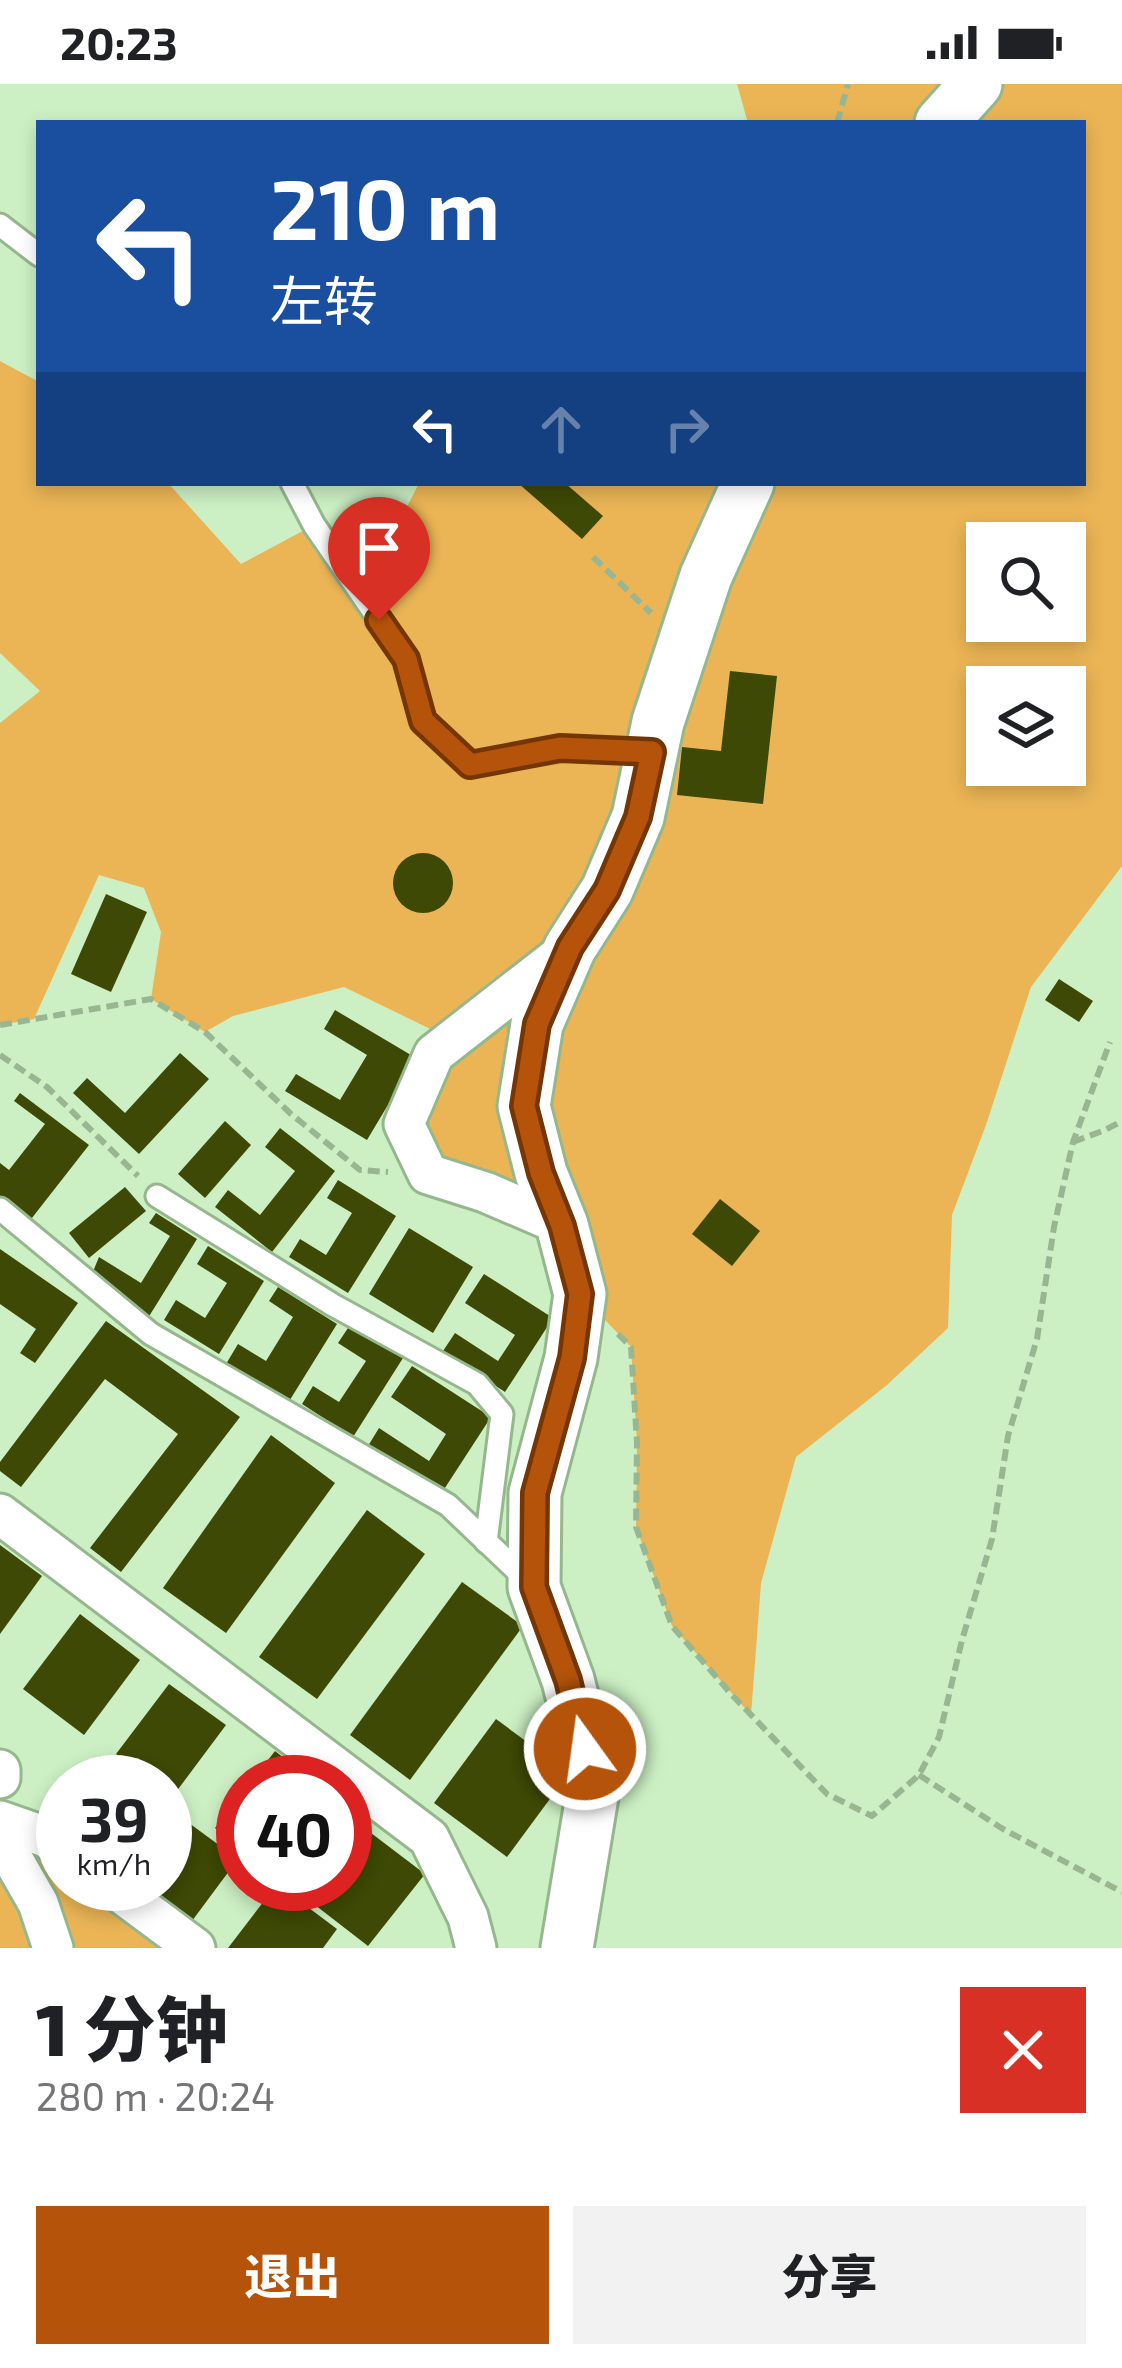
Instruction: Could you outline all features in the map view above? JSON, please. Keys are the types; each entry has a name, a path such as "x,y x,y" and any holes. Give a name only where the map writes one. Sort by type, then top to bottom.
{"street":[{"path":"944,120 976,84"},
{"path":"567,1948 594,1784 568,1680 534,1587 535,1493 572,1358 580,1294 524,1106 537,1024 570,947 607,890 638,817 658,722 706,576 747,486"},
{"path":"562,1226 485,1192 428,1174 404,1124 434,1054 570,947"},
{"path":"0,1514 429,1838 468,1917 476,1948"},
{"path":"0,1821 36,1834"},
{"path":"0,1837 38,1903 53,1948"},
{"path":"145,1911 195,1948"}],"lane":[{"path":"0,225 36,253"},
{"path":"294,486 314,525 406,659 423,721 470,765 560,748 652,752"},
{"path":"158,1196 333,1304 477,1384 502,1414 486,1542"},
{"path":"0,1209 151,1334 448,1505 534,1587"}],"path":[{"path":"838,120 848,84"},
{"path":"593,557 684,645"},
{"path":"0,1025 151,999 205,1032 291,1114 360,1170 428,1174"},
{"path":"580,1294 631,1347 637,1443 635,1527 672,1626 827,1793 872,1816 919,1775 938,1738 992,1539 1008,1436 1037,1339 1073,1142 1110,1042"},
{"path":"0,1055 47,1087 158,1196"},
{"path":"1073,1142 1122,1121"},
{"path":"919,1775 1003,1828 1122,1892"}],"shaded area":[{"path":"737,84 1122,84 1122,866 1031,987 952,1215 948,1328 887,1385 796,1457 761,1583 751,1715 672,1626 636,1527 631,1347 580,1294 562,1226 428,1174 404,1124 451,1039 344,987 233,1016 205,1032 151,999 161,932 144,888 99,875 34,1019 0,1025 0,723 40,691 0,653 0,361 36,380 36,486 171,486 241,564 314,525 363,595 418,486 1086,486 1086,120 747,120"},
{"path":"0,1821 36,1838 36,1911 145,1911 195,1948 0,1948"}],"building":[{"path":"521,486 568,486 603,516 582,539"},
{"path":"730,671 777,676 763,804 677,795 682,747 721,751"},
{"path":"423,853 444,862 453,883 444,904 423,913 402,904 393,883 402,862"},
{"path":"106,894 147,912 111,992 71,974"},
{"path":"1059,979 1093,1001 1079,1022 1045,1000"},
{"path":"335,1010 416,1058 367,1140 285,1091 296,1074 340,1100 367,1055 324,1029"},
{"path":"180,1053 209,1079 139,1154 73,1093 87,1078 125,1113"},
{"path":"20,1093 89,1145 28,1223 0,1201 0,1163 9,1170 45,1124 14,1101"},
{"path":"225,1121 251,1145 205,1198 178,1174"},
{"path":"280,1128 335,1171 272,1252 215,1207 228,1190 260,1215 295,1171 265,1147"},
{"path":"338,1180 396,1216 348,1293 289,1257 300,1239 326,1255 352,1213 327,1198"},
{"path":"125,1187 146,1211 89,1258 69,1233"},
{"path":"720,1199 760,1231 732,1266 692,1234"},
{"path":"156,1213 197,1239 148,1318 92,1274 99,1257 141,1283 170,1236 149,1223"},
{"path":"409,1228 473,1267 433,1333 369,1294"},
{"path":"208,1246 264,1281 219,1354 164,1320 176,1300 205,1318 227,1283 197,1264"},
{"path":"0,1249 78,1303 35,1363 20,1353 36,1329 0,1304"},
{"path":"484,1274 553,1318 505,1392 443,1351 455,1333 498,1361 515,1335 465,1303"},
{"path":"278,1287 337,1324 288,1403 226,1364 238,1344 266,1361 293,1317 269,1301"},
{"path":"106,1321 240,1417 121,1572 90,1548 178,1434 105,1379 21,1487 0,1471 0,1462"},
{"path":"350,1325 403,1358 353,1437 302,1404 313,1386 339,1402 366,1361 338,1343"},
{"path":"412,1366 491,1417 441,1494 368,1446 379,1428 429,1461 446,1434 391,1397"},
{"path":"271,1435 335,1483 226,1633 163,1588"},
{"path":"367,1510 425,1554 317,1699 259,1657"},
{"path":"0,1545 42,1576 0,1634"},
{"path":"462,1582 523,1626 410,1780 350,1735"},
{"path":"80,1614 140,1660 84,1735 23,1689"},
{"path":"169,1684 226,1725 192,1771 192,1755 116,1754"},
{"path":"496,1719 569,1773 507,1857 434,1803"},
{"path":"192,1825 216,1843 216,1889 189,1925 170,1911 192,1911"},
{"path":"372,1834 425,1874 368,1946 323,1911 372,1911"},
{"path":"256,1911 313,1911 337,1929 323,1948 228,1948"}],"route":[{"path":"379,620 406,659 423,721 470,765 560,748 652,752 638,817 607,890 570,947 537,1024 524,1106 580,1294 572,1358 535,1493 534,1587 568,1680 585,1749"}]}
